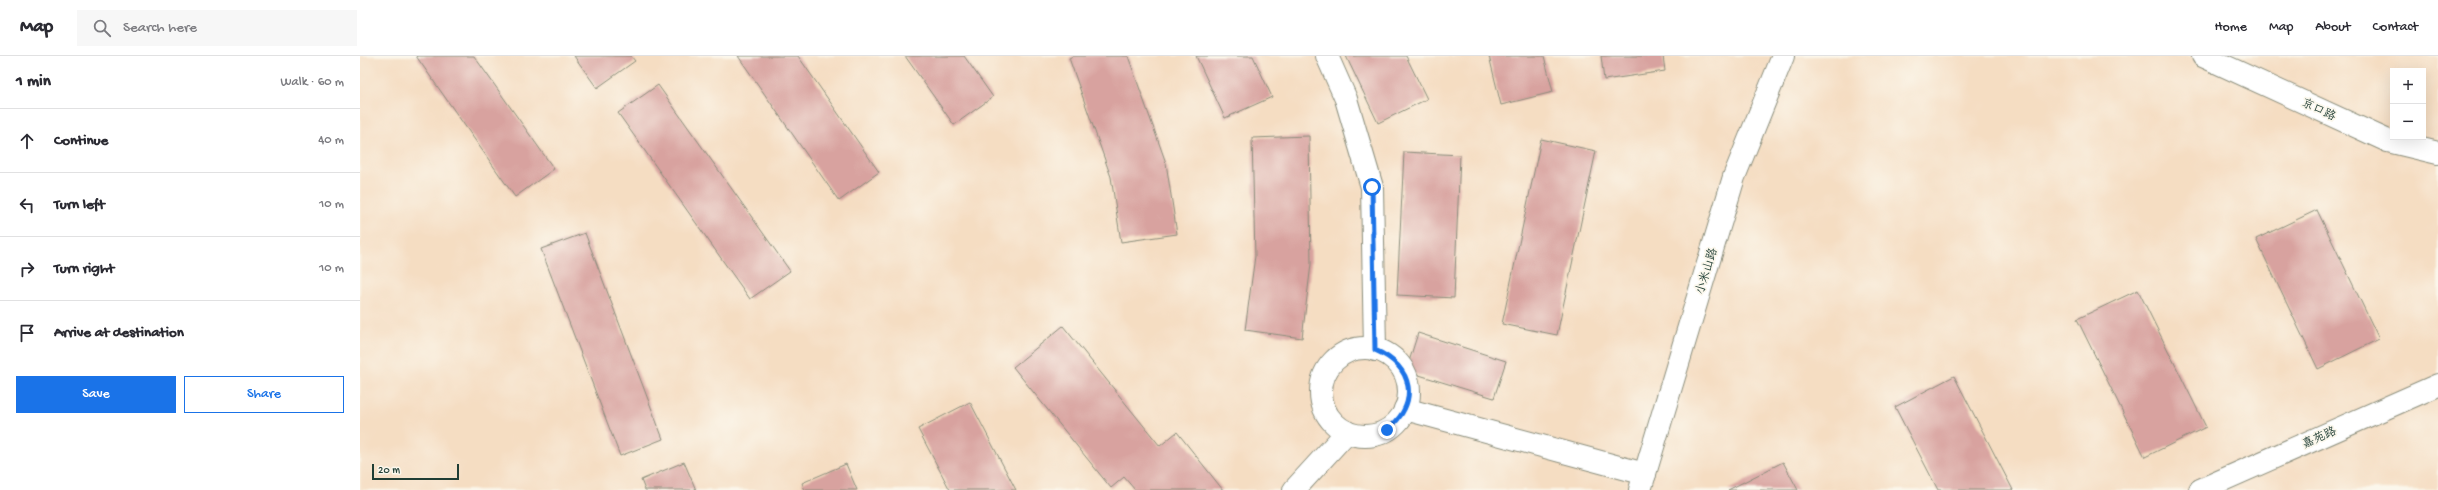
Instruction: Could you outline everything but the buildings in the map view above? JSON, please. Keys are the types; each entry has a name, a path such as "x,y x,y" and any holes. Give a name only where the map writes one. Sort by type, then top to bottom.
{"street":[{"path":"1326,56 1346,99 1372,187 1375,350"},
{"name":"小米山路","path":"1642,482 1734,177 1783,56"},
{"name":"京口路","path":"2203,56 2388,141 2438,153"},
{"path":"1361,348 1375,350 1389,356 1400,366 1407,379 1409,394 1406,409 1398,421 1387,430 1374,435 1360,436 1347,432 1335,424 1326,412 1321,399 1324,378 1335,360 1347,352 1361,348"},
{"name":"嘉苑路","path":"2200,490 2438,385"},
{"path":"1406,409 1642,482"},
{"path":"1294,490 1347,432"}],"route":[{"path":"1372,187 1375,350 1389,356 1400,366 1407,379 1409,394 1406,409 1398,421 1387,430"}]}
